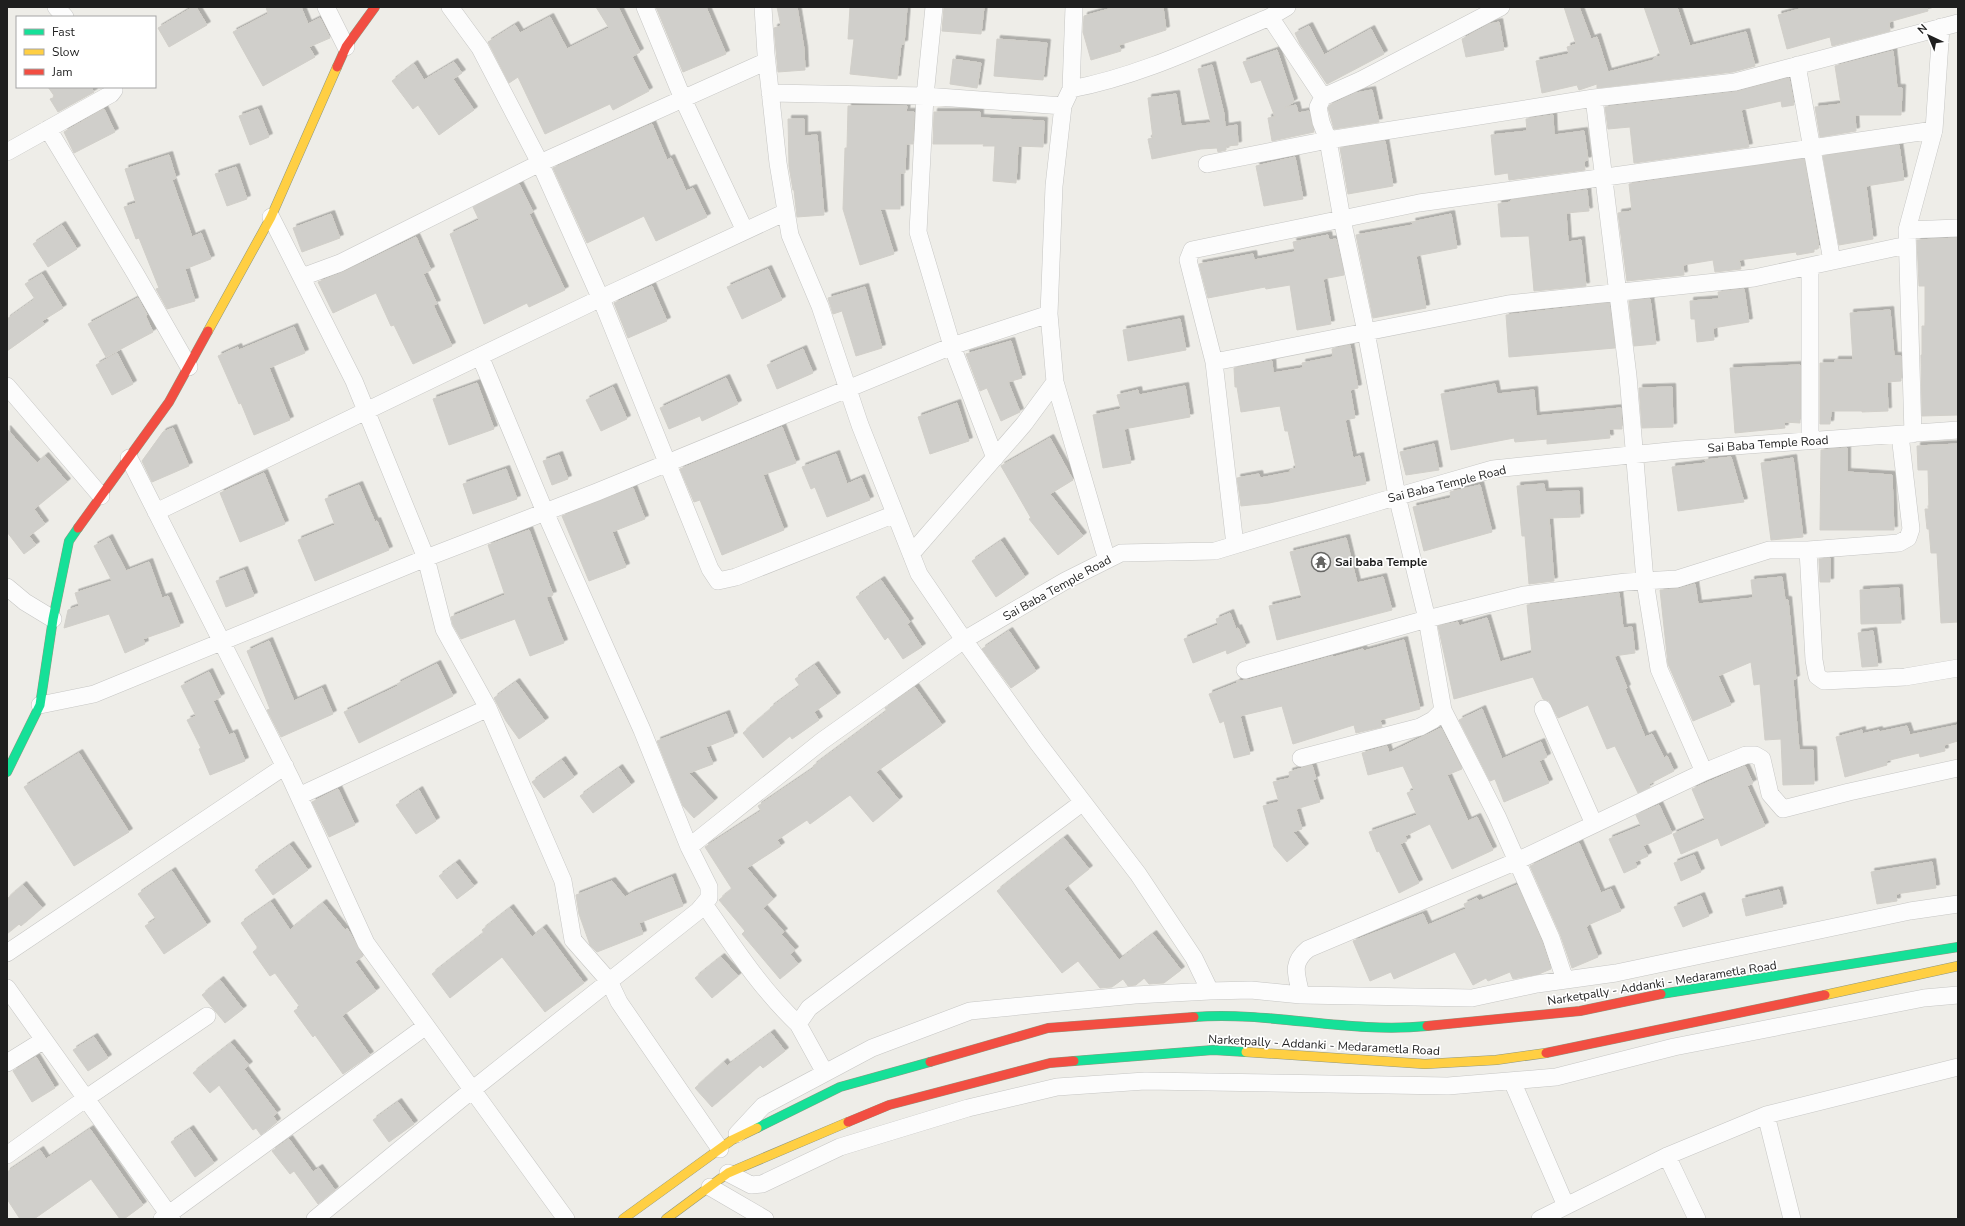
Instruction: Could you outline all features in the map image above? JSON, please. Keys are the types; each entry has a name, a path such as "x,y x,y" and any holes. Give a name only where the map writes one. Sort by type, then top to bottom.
{"main road":[{"path":"7,772 11,759 40,705 52,619 69,541 169,402 271,216 346,47 375,7"},
{"name":"Narketpally - Addanki - Medarametla Road","path":"623,1219 726,1145 840,1087 1048,1028 1222,1015 1310,1023 1408,1028 1580,1011 1643,997 1958,947"},
{"name":"Narketpally - Addanki - Medarametla Road","path":"666,1219 728,1174 889,1105 1050,1063 1213,1050 1425,1064 1496,1060 1556,1052 1958,966"}],"street":[{"path":"56,7 64,16"},
{"path":"326,7 346,47"},
{"path":"450,7 480,48 540,163 601,298 710,569 718,581 736,577 896,514"},
{"path":"645,7 683,99 745,231"},
{"path":"763,7 770,93 790,235 820,306 860,425 920,574 964,640 1138,874 1186,945 1210,991"},
{"path":"934,7 925,96 918,232 952,346 996,458"},
{"path":"1074,7 1071,89 1063,106 1054,186 1050,314 1055,382 1107,560"},
{"path":"1071,89 1094,85 1148,68 1270,17 1287,7"},
{"path":"1501,7 1360,80 1323,97 1318,107 1321,122 1328,140 1342,219 1366,332 1397,496 1427,619 1443,710 1497,816 1551,938 1565,980"},
{"path":"1270,17 1323,97"},
{"path":"1207,164 1328,140 1594,98 1735,82 1958,23"},
{"path":"1245,670 1427,619 1524,595 1626,582 1677,579 1769,550 1808,550 1899,542 1908,538 1911,529 1906,434 1907,238 1934,130 1942,27"},
{"path":"302,277 340,263 540,163 767,61"},
{"path":"1797,65 1832,261"},
{"path":"7,152 111,94 114,90 113,88"},
{"path":"770,93 925,96 1063,106"},
{"path":"1594,98 1628,376 1645,581 1659,669 1704,772"},
{"path":"48,129 135,272 189,367"},
{"path":"1235,545 1214,362 1188,260 1192,250 1419,203 1934,130"},
{"path":"156,512 601,298 786,212"},
{"path":"271,216 354,381 426,558 444,629 488,708 563,881 573,940 609,981 619,1002 726,1145 763,1106 872,1048 970,1011 1135,995 1210,991 1251,990 1301,995 1472,998 1537,984 1616,973 1910,911 1958,904"},
{"path":"1214,362 1508,304 1754,278 1832,261 1907,238 1958,228"},
{"path":"1810,266 1810,441"},
{"path":"40,705 94,694 222,643 426,558 668,463 952,346 1050,314"},
{"path":"315,1219 472,1090 698,911 709,898 709,887 689,847 642,730 545,512 480,356"},
{"path":"912,554 996,458 1024,424 1055,382"},
{"path":"7,386 101,496"},
{"name":"Sai Baba Temple Road","path":"689,847 822,741 964,640 1065,581 1121,553 1215,551 1397,496 1493,469 1635,455 1958,430"},
{"path":"129,458 299,796 366,943 566,1219"},
{"path":"1808,550 1814,660 1817,676 1824,681 1905,677 1958,668"},
{"path":"7,587 25,602 52,619"},
{"path":"299,796 488,708"},
{"path":"1543,709 1594,824"},
{"path":"1301,758 1420,727 1433,720 1443,710"},
{"path":"1301,995 1296,967 1299,956 1308,949 1517,861 1704,772 1746,755 1755,754 1762,759 1770,794 1783,809 1849,792 1958,768"},
{"path":"7,952 284,766"},
{"path":"798,1024 809,1008 1083,802"},
{"path":"704,904 740,956 777,1004 798,1024 825,1073"},
{"path":"7,988 167,1217 426,1026"},
{"path":"728,1174 746,1183 756,1185 762,1184 840,1147 968,1108 1057,1087 1146,1081 1448,1086 1556,1077 1674,1047 1924,998 1958,995"},
{"path":"7,1155 85,1099 206,1016"},
{"path":"7,1063 44,1040"},
{"path":"1540,1219 1667,1156 1766,1115 1958,1067"},
{"path":"1512,1081 1566,1206"},
{"path":"1766,1115 1792,1219"},
{"path":"1667,1156 1697,1219"},
{"path":"710,1187 765,1219"}],"building":[{"path":"193,7 196,7 207,25 169,47 158,28"},
{"path":"266,7 301,7 308,24 320,18 330,38 309,47 315,57 263,86 233,32 268,14"},
{"path":"596,7 618,7 640,52 632,57 649,91 613,110 610,104 545,134 518,77 509,83 488,42 515,25 520,33 550,17 567,49 609,28"},
{"path":"656,7 706,7 726,54 683,72"},
{"path":"777,7 797,7 804,49 805,70 778,72 774,28 781,26"},
{"path":"850,7 907,7 904,44 901,44 897,79 850,74 854,39 848,39"},
{"path":"944,7 984,7 981,34 942,31"},
{"path":"1116,7 1163,7 1166,30 1119,45 1121,51 1091,60 1083,32 1084,16"},
{"path":"1564,7 1579,7 1591,39 1597,37 1608,72 1654,60 1654,58 1661,56 1644,7 1677,7 1690,46 1746,32 1755,66 1733,72 1597,88 1597,84 1579,90 1577,85 1542,93 1536,61 1569,54 1567,47 1576,44"},
{"path":"1807,7 1927,7 1928,11 1889,22 1890,31 1832,46 1830,37 1787,49 1778,15"},
{"path":"1499,22 1504,50 1466,57 1462,39 1490,24"},
{"path":"1309,26 1324,55 1371,29 1384,54 1327,84 1300,44 1295,33"},
{"path":"997,39 1047,43 1043,80 994,76"},
{"path":"1277,50 1294,102 1284,108 1296,105 1298,113 1309,111 1314,132 1272,141 1268,118 1275,117 1261,80 1251,83 1243,62"},
{"path":"1893,51 1897,88 1902,88 1901,115 1855,115 1856,131 1820,137 1815,107 1841,104 1835,66"},
{"path":"953,59 981,63 977,88 950,84"},
{"path":"454,62 462,73 453,79 474,110 439,135 418,105 413,109 392,81 414,64 424,80"},
{"path":"1212,65 1224,114 1225,127 1237,125 1238,145 1226,146 1226,150 1218,152 1217,148 1201,149 1152,159 1148,139 1153,138 1148,98 1176,94 1181,126 1211,123 1198,69"},
{"path":"1789,78 1794,105 1782,107 1781,101 1741,110 1749,147 1634,163 1630,127 1608,129 1605,107 1736,92"},
{"path":"49,88 92,88 94,92 58,112 50,99 55,97"},
{"path":"1372,90 1379,122 1334,129 1328,108 1330,105 1356,93"},
{"path":"848,106 907,106 906,112 914,112 913,144 906,144 905,173 900,173 900,209 880,209 894,254 860,265 843,209"},
{"path":"104,109 115,132 74,153 64,132"},
{"path":"258,109 269,137 250,145 239,116"},
{"path":"934,112 980,112 980,118 1044,121 1043,147 1018,146 1016,183 993,181 995,146 983,146 984,144 933,144"},
{"path":"1553,115 1554,135 1584,131 1588,160 1584,161 1585,170 1509,180 1508,173 1495,175 1491,135 1527,131 1526,119"},
{"path":"788,119 804,119 804,136 817,135 824,215 797,217 794,190 789,166"},
{"path":"652,124 667,160 671,158 686,191 693,188 707,217 656,241 644,216 587,243 553,168"},
{"path":"1385,141 1393,186 1348,194 1340,148"},
{"path":"1899,145 1904,180 1866,186 1873,239 1839,245 1823,156"},
{"path":"169,155 176,178 172,180 192,237 201,233 211,259 185,269 195,301 167,309 156,289 159,288 139,238 136,239 124,207 136,203 125,169"},
{"path":"1295,157 1303,199 1264,206 1256,166"},
{"path":"1804,159 1819,248 1814,249 1814,252 1797,255 1796,252 1739,260 1741,269 1715,272 1713,260 1683,265 1684,275 1627,281 1618,213 1632,211 1629,184"},
{"path":"236,167 247,199 227,206 215,174"},
{"path":"519,184 533,212 529,214 565,290 529,307 527,303 484,324 450,234 479,220 473,207"},
{"path":"1587,190 1589,211 1566,213 1568,242 1581,240 1586,286 1534,291 1529,236 1501,237 1498,204 1511,202 1511,200"},
{"path":"331,214 340,238 302,252 293,228"},
{"path":"1451,214 1457,248 1416,256 1426,308 1373,318 1356,235 1413,225 1412,222"},
{"path":"62,225 77,249 48,267 33,244"},
{"path":"1328,235 1329,240 1336,239 1344,275 1323,279 1331,324 1297,330 1290,285 1266,289 1265,287 1208,298 1199,264 1253,254 1254,260 1295,252 1293,242"},
{"path":"416,237 431,270 423,274 437,304 433,305 452,346 413,364 394,325 391,326 376,293 333,313 318,282 344,272"},
{"path":"1958,238 1958,415 1922,416 1921,355 1922,326 1925,326 1925,286 1919,286 1917,240"},
{"path":"768,269 782,300 742,319 727,287"},
{"path":"42,274 63,308 42,321 45,324 7,351 7,319 35,299 25,284"},
{"path":"652,286 667,321 628,338 614,303"},
{"path":"865,287 882,348 856,356 842,311 833,314 828,298"},
{"path":"1744,289 1749,322 1713,328 1714,340 1697,342 1695,319 1691,319 1690,301 1719,299 1718,292"},
{"path":"138,298 147,315 145,315 153,332 106,357 88,324"},
{"path":"1650,299 1656,344 1634,346 1629,301"},
{"path":"1609,303 1615,348 1509,357 1506,315"},
{"path":"1890,310 1894,356 1901,356 1901,381 1887,382 1888,411 1831,411 1830,424 1820,424 1820,363 1835,363 1835,360 1853,360 1850,313"},
{"path":"1180,319 1186,350 1128,361 1123,330"},
{"path":"294,327 305,353 269,368 290,420 254,435 241,403 239,404 218,356 238,347 239,350"},
{"path":"1011,341 1022,378 1008,382 1020,412 1001,421 987,388 980,391 966,354"},
{"path":"1350,345 1358,388 1350,390 1355,418 1345,420 1353,458 1360,456 1366,484 1269,503 1241,506 1237,478 1259,474 1260,478 1291,472 1290,470 1296,468 1288,431 1285,431 1280,406 1241,412 1237,387 1235,387 1234,368 1272,361 1273,373 1303,368 1302,363 1333,357 1332,349"},
{"path":"803,349 813,373 777,389 767,365"},
{"path":"117,353 133,384 112,395 96,365"},
{"path":"1800,365 1800,423 1784,422 1785,428 1735,433 1730,368"},
{"path":"726,378 738,404 702,421 700,416 669,429 660,408"},
{"path":"477,383 494,429 449,445 433,399"},
{"path":"1495,384 1497,394 1534,390 1536,416 1621,408 1622,429 1609,429 1610,438 1547,444 1547,439 1515,442 1514,438 1451,450 1441,394"},
{"path":"1185,386 1190,417 1124,429 1131,463 1103,468 1093,415 1121,409 1117,395 1138,390 1139,395"},
{"path":"613,387 627,419 601,431 586,400"},
{"path":"1672,387 1673,427 1642,428 1639,388"},
{"path":"957,403 969,441 930,454 918,417"},
{"path":"782,427 796,463 763,475 784,530 722,555 700,500 694,502 680,469"},
{"path":"173,428 189,466 152,482 142,461 163,432"},
{"path":"7,429 37,463 45,456 67,482 34,509 45,524 29,536 36,545 24,554 7,532"},
{"path":"1050,438 1073,480 1050,494 1083,536 1058,555 1029,519 1031,518 1001,466"},
{"path":"1434,444 1439,470 1406,475 1400,452"},
{"path":"1958,444 1958,622 1941,623 1937,553 1931,553 1929,529 1927,529 1925,509 1929,509 1928,470 1918,470 1917,446"},
{"path":"1847,448 1847,472 1892,475 1894,530 1820,530 1821,450"},
{"path":"836,454 847,484 861,478 870,500 827,517 815,487 811,489 802,467"},
{"path":"559,455 568,479 552,485 543,461"},
{"path":"1731,457 1744,502 1678,511 1672,467 1706,463 1705,460"},
{"path":"1793,458 1803,537 1771,540 1761,463"},
{"path":"506,469 517,499 473,514 463,484"},
{"path":"264,473 285,524 240,542 220,493"},
{"path":"1544,484 1545,492 1579,491 1580,517 1549,518 1554,581 1529,584 1525,536 1522,536 1517,486"},
{"path":"359,485 375,522 377,521 389,550 315,581 298,540 335,525 325,499"},
{"path":"1480,485 1492,532 1424,551 1413,507 1451,498 1450,492"},
{"path":"633,488 645,519 612,532 626,567 589,581 562,516"},
{"path":"529,530 553,595 546,597 564,643 530,656 515,619 461,639 453,625 451,617 505,595 488,545"},
{"path":"109,538 126,571 149,562 162,598 168,596 180,626 143,639 145,644 125,653 109,614 64,628 68,610 79,606 75,593 112,581 94,546"},
{"path":"1346,538 1357,583 1383,577 1392,610 1277,640 1269,606 1302,598 1290,552"},
{"path":"1001,541 1025,577 996,597 972,561"},
{"path":"1830,558 1830,582 1820,582 1819,559"},
{"path":"244,570 254,596 226,607 216,581"},
{"path":"1782,577 1785,600 1788,600 1796,679 1793,680 1799,750 1813,750 1814,784 1783,785 1781,739 1765,740 1760,684 1754,685 1751,662 1718,676 1731,705 1693,721 1668,664 1660,590 1678,589 1695,584 1698,604 1753,598 1751,580"},
{"path":"881,580 910,622 907,624 922,647 903,659 888,637 885,640 856,597"},
{"path":"1899,588 1901,623 1861,624 1860,590"},
{"path":"1619,593 1623,628 1632,627 1635,653 1614,656 1627,688 1625,689 1645,737 1652,734 1664,758 1667,756 1674,771 1649,784 1650,787 1638,793 1615,746 1607,749 1588,705 1558,718 1549,701 1543,699 1533,677 1454,699 1438,626 1458,622 1459,626 1487,618 1500,662 1532,653 1527,605"},
{"path":"1230,613 1236,629 1238,628 1246,646 1227,654 1226,650 1193,663 1184,639 1218,625 1216,619"},
{"path":"1009,631 1036,671 1011,688 982,649"},
{"path":"1873,631 1878,666 1862,667 1858,633"},
{"path":"1404,640 1420,709 1380,720 1382,727 1356,733 1354,725 1293,744 1282,706 1240,716 1250,754 1234,758 1224,721 1220,723 1209,694 1237,683 1237,681 1248,680 1333,656 1334,657 1363,649 1364,651"},
{"path":"269,641 294,701 322,688 333,714 281,737 267,710 270,709 247,651"},
{"path":"437,664 453,696 359,743 344,712 398,686 397,684"},
{"path":"815,665 837,696 814,712 819,720 792,739 790,736 763,758 743,733 771,709 770,708 800,686 795,679"},
{"path":"209,672 221,697 213,701 229,735 234,733 245,761 210,775 199,749 201,748 187,720 196,716 181,686"},
{"path":"516,682 545,721 519,739 506,721 494,698"},
{"path":"915,687 942,725 876,772 899,800 873,822 850,795 810,824 807,820 777,840 781,846 747,868 773,899 763,908 784,932 781,934 795,950 790,954 798,964 780,979 742,934 745,931 719,900 732,889 705,847 761,811 758,806 814,768 813,766 887,711 885,708"},
{"path":"1482,709 1502,759 1541,742 1547,757 1539,761 1549,783 1504,802 1495,779 1490,781 1459,720"},
{"path":"726,714 734,736 706,747 713,764 689,773 714,801 694,818 683,806 657,741"},
{"path":"1958,725 1958,741 1944,745 1945,751 1920,757 1919,753 1886,761 1887,765 1845,777 1836,737 1862,730 1862,734 1907,726 1910,735"},
{"path":"1441,728 1462,769 1447,775 1468,821 1477,817 1493,850 1452,869 1430,824 1405,836 1407,841 1400,844 1419,883 1399,893 1379,851 1377,852 1369,832 1417,815 1407,793 1414,790 1403,766 1368,775 1362,753 1387,746 1389,753"},
{"path":"79,753 129,832 74,866 24,787"},
{"path":"562,760 574,777 544,798 532,782"},
{"path":"1312,765 1316,779 1313,780 1320,802 1296,809 1302,829 1293,832 1305,847 1287,862 1274,847 1263,806 1279,802 1273,782 1290,778 1289,772"},
{"path":"1745,766 1753,783 1747,786 1765,826 1721,846 1718,838 1681,854 1673,834 1705,820 1692,789"},
{"path":"619,768 631,785 593,813 580,796"},
{"path":"338,789 355,825 329,837 312,802"},
{"path":"419,790 436,821 416,834 396,805"},
{"path":"1659,805 1672,833 1643,846 1648,856 1635,862 1637,867 1624,873 1609,839 1641,826 1636,815"},
{"path":"1064,838 1089,869 1064,889 1119,960 1153,934 1181,970 1164,983 1149,984 1144,978 1136,985 1128,986 1123,979 1112,987 1100,988 1078,961 1062,973 997,891"},
{"path":"1579,843 1601,893 1611,889 1621,911 1586,927 1598,957 1572,968 1560,934 1530,866"},
{"path":"290,845 308,870 273,895 255,870"},
{"path":"1694,855 1701,872 1681,881 1674,863"},
{"path":"1932,862 1936,888 1896,894 1897,901 1877,904 1871,872"},
{"path":"456,863 474,886 457,899 439,876"},
{"path":"172,871 207,925 164,954 145,926 156,919 138,894"},
{"path":"672,877 683,906 639,923 643,934 597,952 590,945 579,914 576,895 612,881 625,897"},
{"path":"23,885 42,908 21,926 19,924 7,934 7,899"},
{"path":"1517,885 1542,942 1551,969 1539,974 1513,979 1510,972 1488,981 1486,978 1473,985 1455,952 1394,979 1391,972 1370,981 1353,941 1423,914 1428,925 1466,909 1464,904 1477,898 1479,901"},
{"path":"1779,890 1783,907 1746,916 1742,899"},
{"path":"1701,896 1709,916 1683,927 1674,907"},
{"path":"271,902 290,930 323,903 345,930 347,928 363,956 355,962 376,991 342,1016 370,1055 343,1074 315,1035 313,1037 294,1011 300,1007 275,973 270,976 253,952 258,948 241,923"},
{"path":"510,908 532,937 543,928 584,983 545,1012 502,957 450,998 432,974 484,933 482,930"},
{"path":"721,957 738,976 712,998 695,978"},
{"path":"220,980 243,1009 225,1023 202,995"},
{"path":"771,1033 785,1051 763,1068 760,1065 712,1107 695,1088 724,1062 727,1066"},
{"path":"94,1037 108,1058 88,1071 73,1050"},
{"path":"231,1043 249,1065 244,1069 277,1113 273,1116 277,1122 261,1135 256,1128 253,1130 219,1085 210,1093 193,1073"},
{"path":"36,1057 55,1088 32,1102 13,1071"},
{"path":"398,1102 414,1124 389,1142 373,1120"},
{"path":"90,1129 143,1205 124,1219 120,1219 91,1179 34,1219 20,1219 7,1199 7,1172 40,1150 46,1159"},
{"path":"190,1129 214,1163 195,1177 171,1142"},
{"path":"289,1139 313,1172 319,1168 335,1190 318,1204 294,1171 290,1174 272,1151"}],"traffic: fast":[{"path":"7,772 40,705 53,619 69,541 78,528"},
{"path":"1661,994 1958,947"},
{"path":"1194,1017 1252,1017 1369,1027 1398,1028 1427,1026"},
{"path":"1074,1061 1213,1050 1246,1052"},
{"path":"757,1128 840,1087 930,1062"}],"traffic: slow":[{"path":"208,331 271,217 337,67"},
{"path":"1825,995 1958,966"},
{"path":"1246,1052 1425,1064 1496,1060 1546,1053"},
{"path":"666,1219 728,1173 848,1122"},
{"path":"623,1219 732,1140 757,1128"}],"traffic: jam":[{"path":"337,67 346,47 375,7"},
{"path":"78,528 169,402 208,331"},
{"path":"1427,1026 1580,1011 1661,994"},
{"path":"1546,1053 1825,995"},
{"path":"930,1062 1048,1028 1194,1017"},
{"path":"848,1122 889,1105 1050,1063 1074,1061"}],"place":[{"name":"Sai baba Temple","path":"1321,562"}]}
